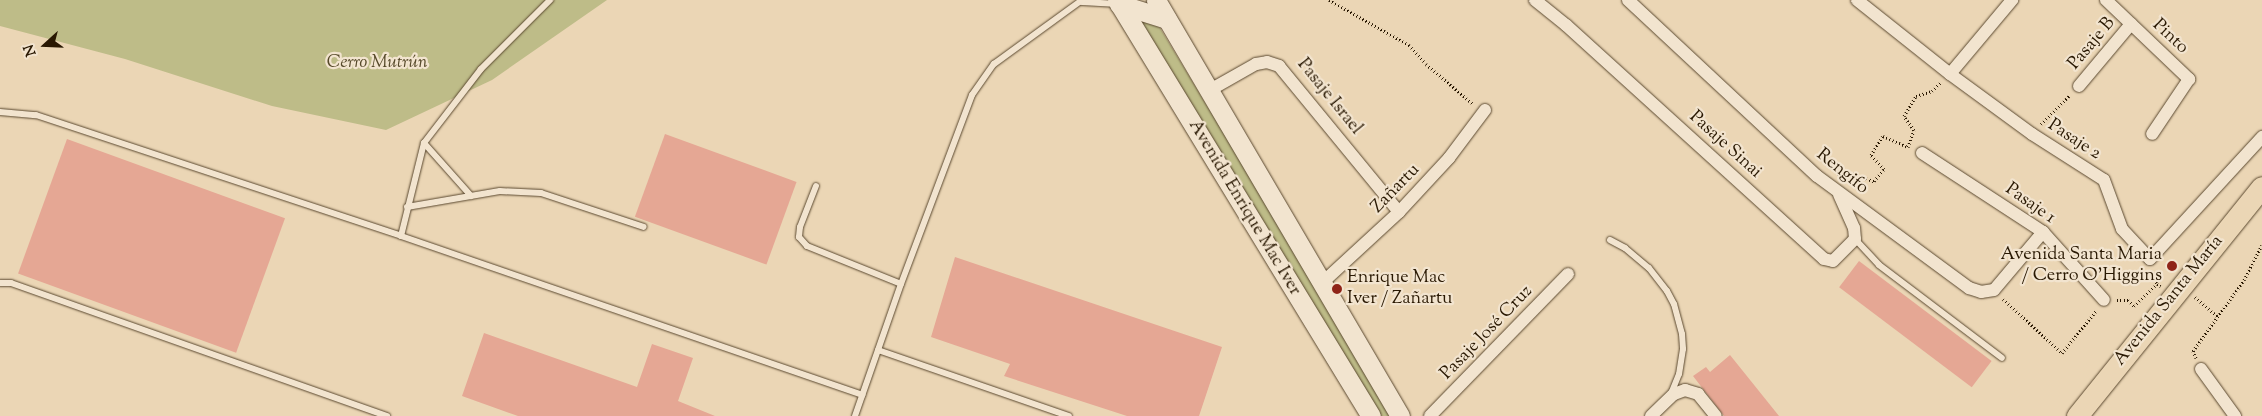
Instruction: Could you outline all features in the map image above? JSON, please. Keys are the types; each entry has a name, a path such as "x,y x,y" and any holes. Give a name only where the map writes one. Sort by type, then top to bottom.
{"main road":[{"name":"Avenida Enrique Mac Iver","path":"1156,0 1400,416"},
{"name":"Avenida Enrique Mac Iver","path":"1118,2 1371,416"},
{"path":"1118,2 1167,19"},
{"name":"Avenida Santa María","path":"2077,416 2262,187"},
{"path":"1272,256 1297,239"}],"street":[{"name":"Pasaje Sinai","path":"1535,0 1566,25 1824,259 1833,260 1856,239"},
{"name":"Rengifo","path":"1628,0 1828,186 1969,288 1981,292 1994,290"},
{"name":"Pasaje 2","path":"1857,0 1950,74 2032,134 2104,180 2122,229 2150,259 2262,137"},
{"path":"1950,74 2012,0"},
{"name":"Pinto","path":"2106,0 2190,79 2152,134"},
{"name":"Pasaje B","path":"2079,86 2131,24"},
{"name":"Pasaje Israel","path":"1210,90 1256,64 1267,62 1279,66 1399,212"},
{"name":"Zañartu","path":"1322,283 1399,212 1449,158 1485,110"},
{"name":"Pasaje 1","path":"1922,153 2043,232 2104,300"},
{"path":"1839,194 1854,228 1856,239"},
{"path":"1994,290 2043,232"},
{"name":"Pasaje José Cruz","path":"1430,416 1568,274"},
{"path":"2201,369 2235,416"},
{"path":"1651,416 1679,392 1692,391 1703,399 1716,416"}],"lane":[{"path":"401,236 424,143 481,69 550,0"},
{"path":"855,416 901,284 972,95 994,64 1082,1 1118,2"},
{"path":"0,112 36,115 401,236 862,396"},
{"path":"424,143 471,196"},
{"path":"816,186 800,227 799,236 807,246 901,284"},
{"path":"407,207 500,191 541,192 644,227"},
{"path":"1856,239 1879,264 2002,358"},
{"path":"1610,240 1625,248 1650,268 1674,304 1682,334 1683,349 1679,374 1670,398"},
{"path":"0,283 11,283 388,416"},
{"path":"878,350 1068,416"}],"path":[{"path":"1329,0 1409,45 1426,64 1468,102 1485,110"},
{"path":"1828,186 1843,170 1874,181 1884,169 1871,155 1883,136 1908,147 1914,130 1904,116 1916,96 1932,92 1950,74"},
{"path":"2032,134 2079,86"},
{"path":"2194,351 2244,280 2262,245"},
{"path":"1994,290 2062,353 2104,300 2128,300 2134,306 2157,284 2167,287 2172,282 2181,285 2218,317"}],"green space":[{"name":"Cerro Mutrún","path":"0,0 607,0 492,80 386,130 272,106 125,59 0,26"},
{"path":"1133,14 1143,15 1160,28 1395,416 1377,416"}],"building":[{"path":"665,134 797,182 766,265 635,217"},
{"path":"67,139 285,218 236,353 18,273"},
{"path":"955,257 1222,347 1199,416 1127,416 1004,376 1010,364 931,337"},
{"path":"1859,261 1992,361 1972,387 1839,287"},
{"path":"484,333 637,387 652,344 693,358 678,401 715,416 518,416 462,396"},
{"path":"1730,355 1779,416 1724,416 1693,376 1706,367 1710,372"}],"place":[{"name":"Avenida Santa Maria / Cerro O'Higgins","path":"2172,266"},
{"name":"Enrique Mac Iver / Zañartu","path":"1337,289"}]}
